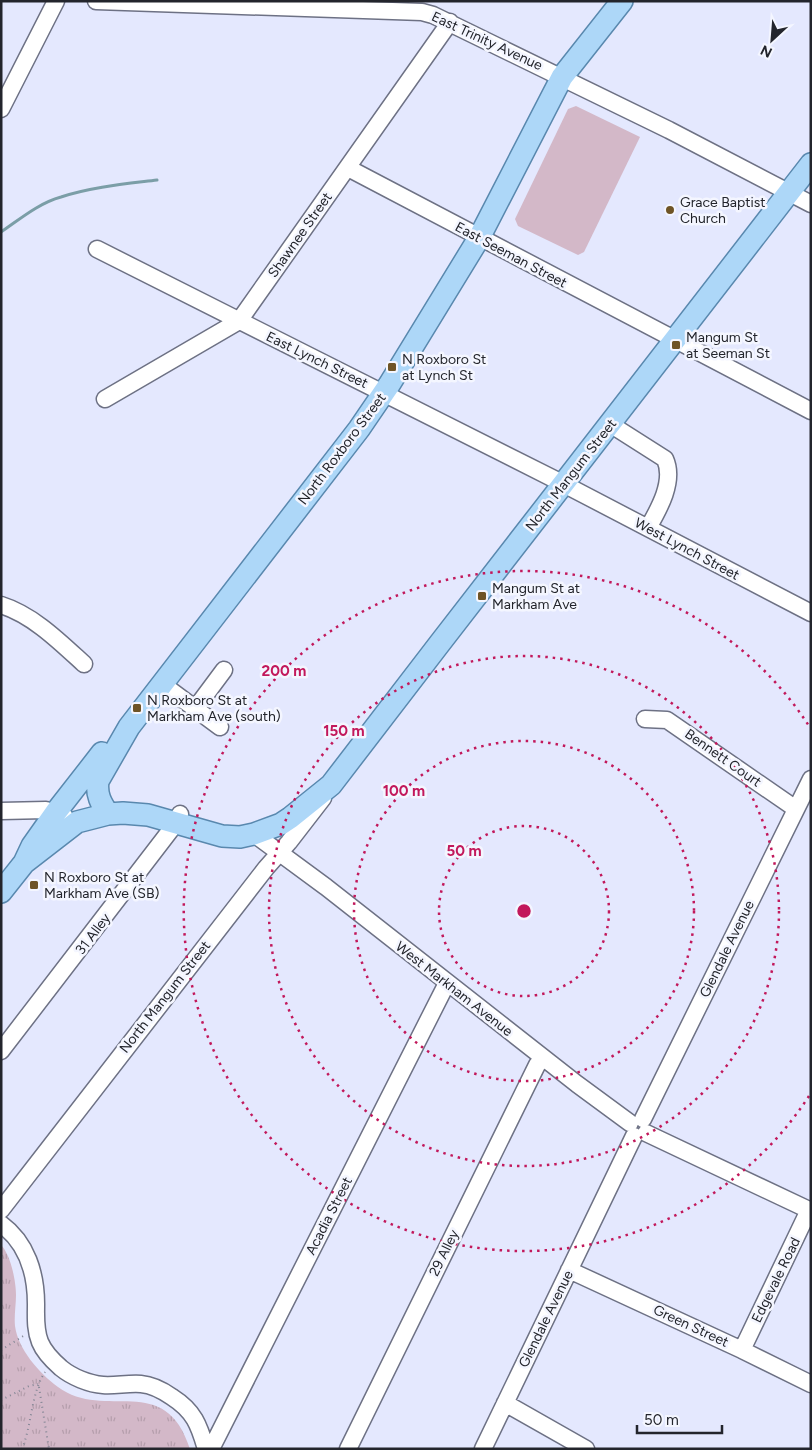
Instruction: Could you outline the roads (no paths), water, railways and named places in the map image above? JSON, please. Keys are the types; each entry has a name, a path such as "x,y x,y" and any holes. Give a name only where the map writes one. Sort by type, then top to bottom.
{"main road":[{"name":"North Roxboro Street","path":"104,808 98,793 98,781 129,727 359,429 384,393 479,238 562,77 622,1"},
{"name":"North Mangum Street","path":"254,834 281,824 303,809 331,785 811,164"},
{"name":"North Roxboro Street","path":"1,892 24,863 32,846 56,812 102,753 129,727"},
{"path":"56,812 74,805 104,808 136,803 161,808 178,818 223,827 242,828 254,834"},
{"path":"24,863 77,822 104,808"}],"street":[{"path":"1,109 56,1"},
{"name":"East Trinity Avenue","path":"96,1 346,5 422,12 450,22 562,77 811,204"},
{"name":"Shawnee Street","path":"105,398 239,321 450,22"},
{"name":"East Seeman Street","path":"348,168 811,411"},
{"name":"East Lynch Street","path":"97,249 564,484"},
{"path":"610,424 665,459 669,467 669,479 659,508 648,528"},
{"name":"West Lynch Street","path":"564,484 811,613"},
{"path":"1,605 20,613 61,643 84,664"},
{"path":"195,709 224,670"},
{"path":"162,684 220,727"},
{"name":"Bennett Court","path":"645,719 667,720 796,809"},
{"name":"Glendale Avenue","path":"482,1449 811,779"},
{"name":"North Mangum Street","path":"1,1210 130,1042 314,811 331,785"},
{"path":"1,811 40,810 56,812 77,822"},
{"name":"31 Alley","path":"1,1051 178,818"},
{"name":"West Markham Avenue","path":"254,834 280,852 543,1058 638,1128 810,1211"},
{"name":"Acadia Street","path":"211,1449 447,983"},
{"name":"29 Alley","path":"348,1449 537,1065 543,1058"},
{"name":"Edgevale Road","path":"742,1350 810,1211"},
{"path":"1,1224 11,1231 30,1263 36,1288 36,1329 40,1342 53,1360 69,1374 89,1382 102,1385 139,1384 154,1386 165,1392 185,1405 193,1415 200,1428 206,1449"},
{"name":"Green Street","path":"570,1270 811,1384"},
{"path":"505,1403 586,1449"}],"waterway":[{"path":"1,232 30,212 53,200 97,188 157,180"}],"place":[{"name":"Grace Baptist Church","path":"670,210"},
{"name":"Mangum St at Seeman St","path":"676,345"},
{"name":"N Roxboro St at Lynch St","path":"392,367"},
{"name":"Mangum St at Markham Ave","path":"482,596"},
{"name":"N Roxboro St at Markham Ave (south)","path":"137,708"},
{"name":"N Roxboro St at Markham Ave (SB)","path":"34,885"}]}
